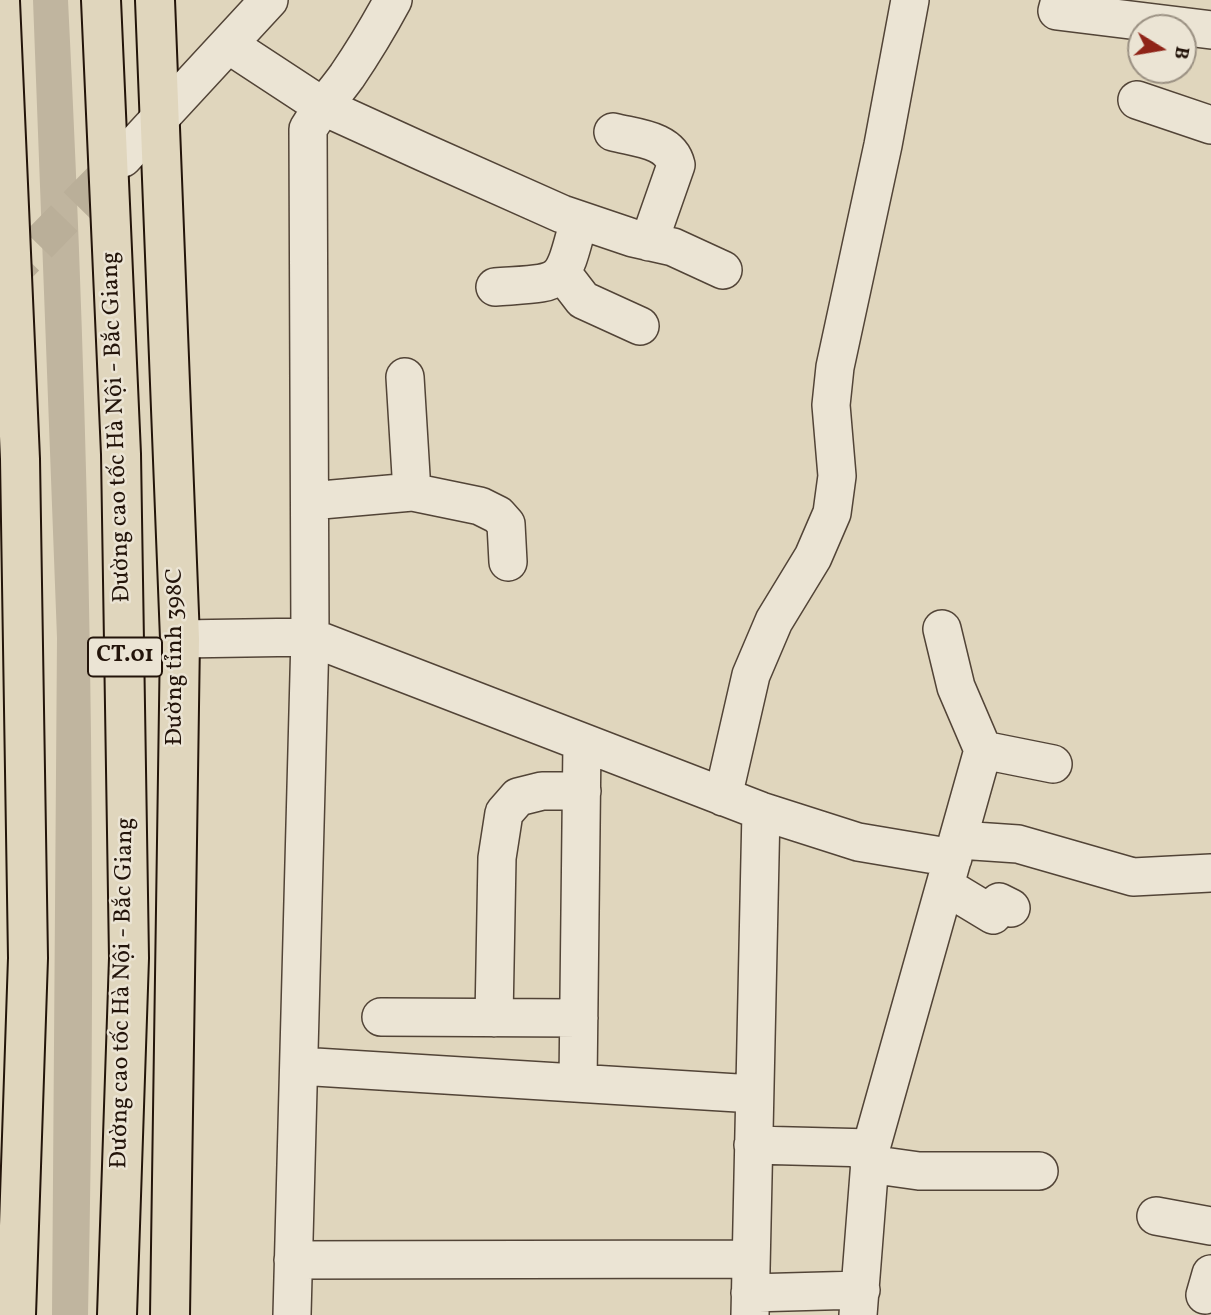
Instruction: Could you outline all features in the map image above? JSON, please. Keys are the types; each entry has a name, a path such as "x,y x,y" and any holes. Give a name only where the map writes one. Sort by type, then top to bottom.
{"main road":[{"name":"Đường cao tốc Hà Nội - Bắc Giang","path":"101,0 121,454 130,958 117,1315"},
{"name":"Đường tỉnh 398C","path":"155,0 162,119 180,639 170,1315"},
{"path":"0,1 20,459 28,958 16,1315"}],"street":[{"path":"123,158 162,119 269,0"},
{"path":"292,1315 310,637 306,157 309,129 322,106 345,78 393,0"},
{"path":"723,797 751,675 774,621 813,557 832,513 837,476 831,405 835,367 883,145 910,0"},
{"path":"1060,0 1057,11 1211,30"},
{"path":"229,45 322,106 579,220 673,247 723,270"},
{"path":"1138,100 1211,125"},
{"path":"613,132 666,146 673,153 676,165 649,242"},
{"path":"495,287 548,284 563,274 579,220"},
{"path":"563,274 583,299 640,326"},
{"path":"405,377 412,492"},
{"path":"310,501 412,492 481,506 498,515 506,524 508,562"},
{"path":"293,1261 750,1289 860,1303 870,1156 982,750 956,687 942,629"},
{"path":"180,639 310,637 723,797 858,842 952,861 1018,844 1133,877 1211,873"},
{"path":"578,1083 582,742"},
{"path":"982,750 1053,764"},
{"path":"494,1018 496,858 504,813 518,797 542,791 582,791"},
{"path":"750,1289 761,811"},
{"path":"952,861 993,915 999,902 1011,908"},
{"path":"381,1017 579,1018"},
{"path":"299,1066 754,1094"},
{"path":"753,1145 870,1156 919,1171 1039,1171"},
{"path":"1156,1216 1211,1226"}],"shaded area":[{"path":"33,0 68,0 76,164 87,493 92,821 88,1315 52,1315 57,638"}],"tunnel":[{"path":"0,284 123,158"}]}
